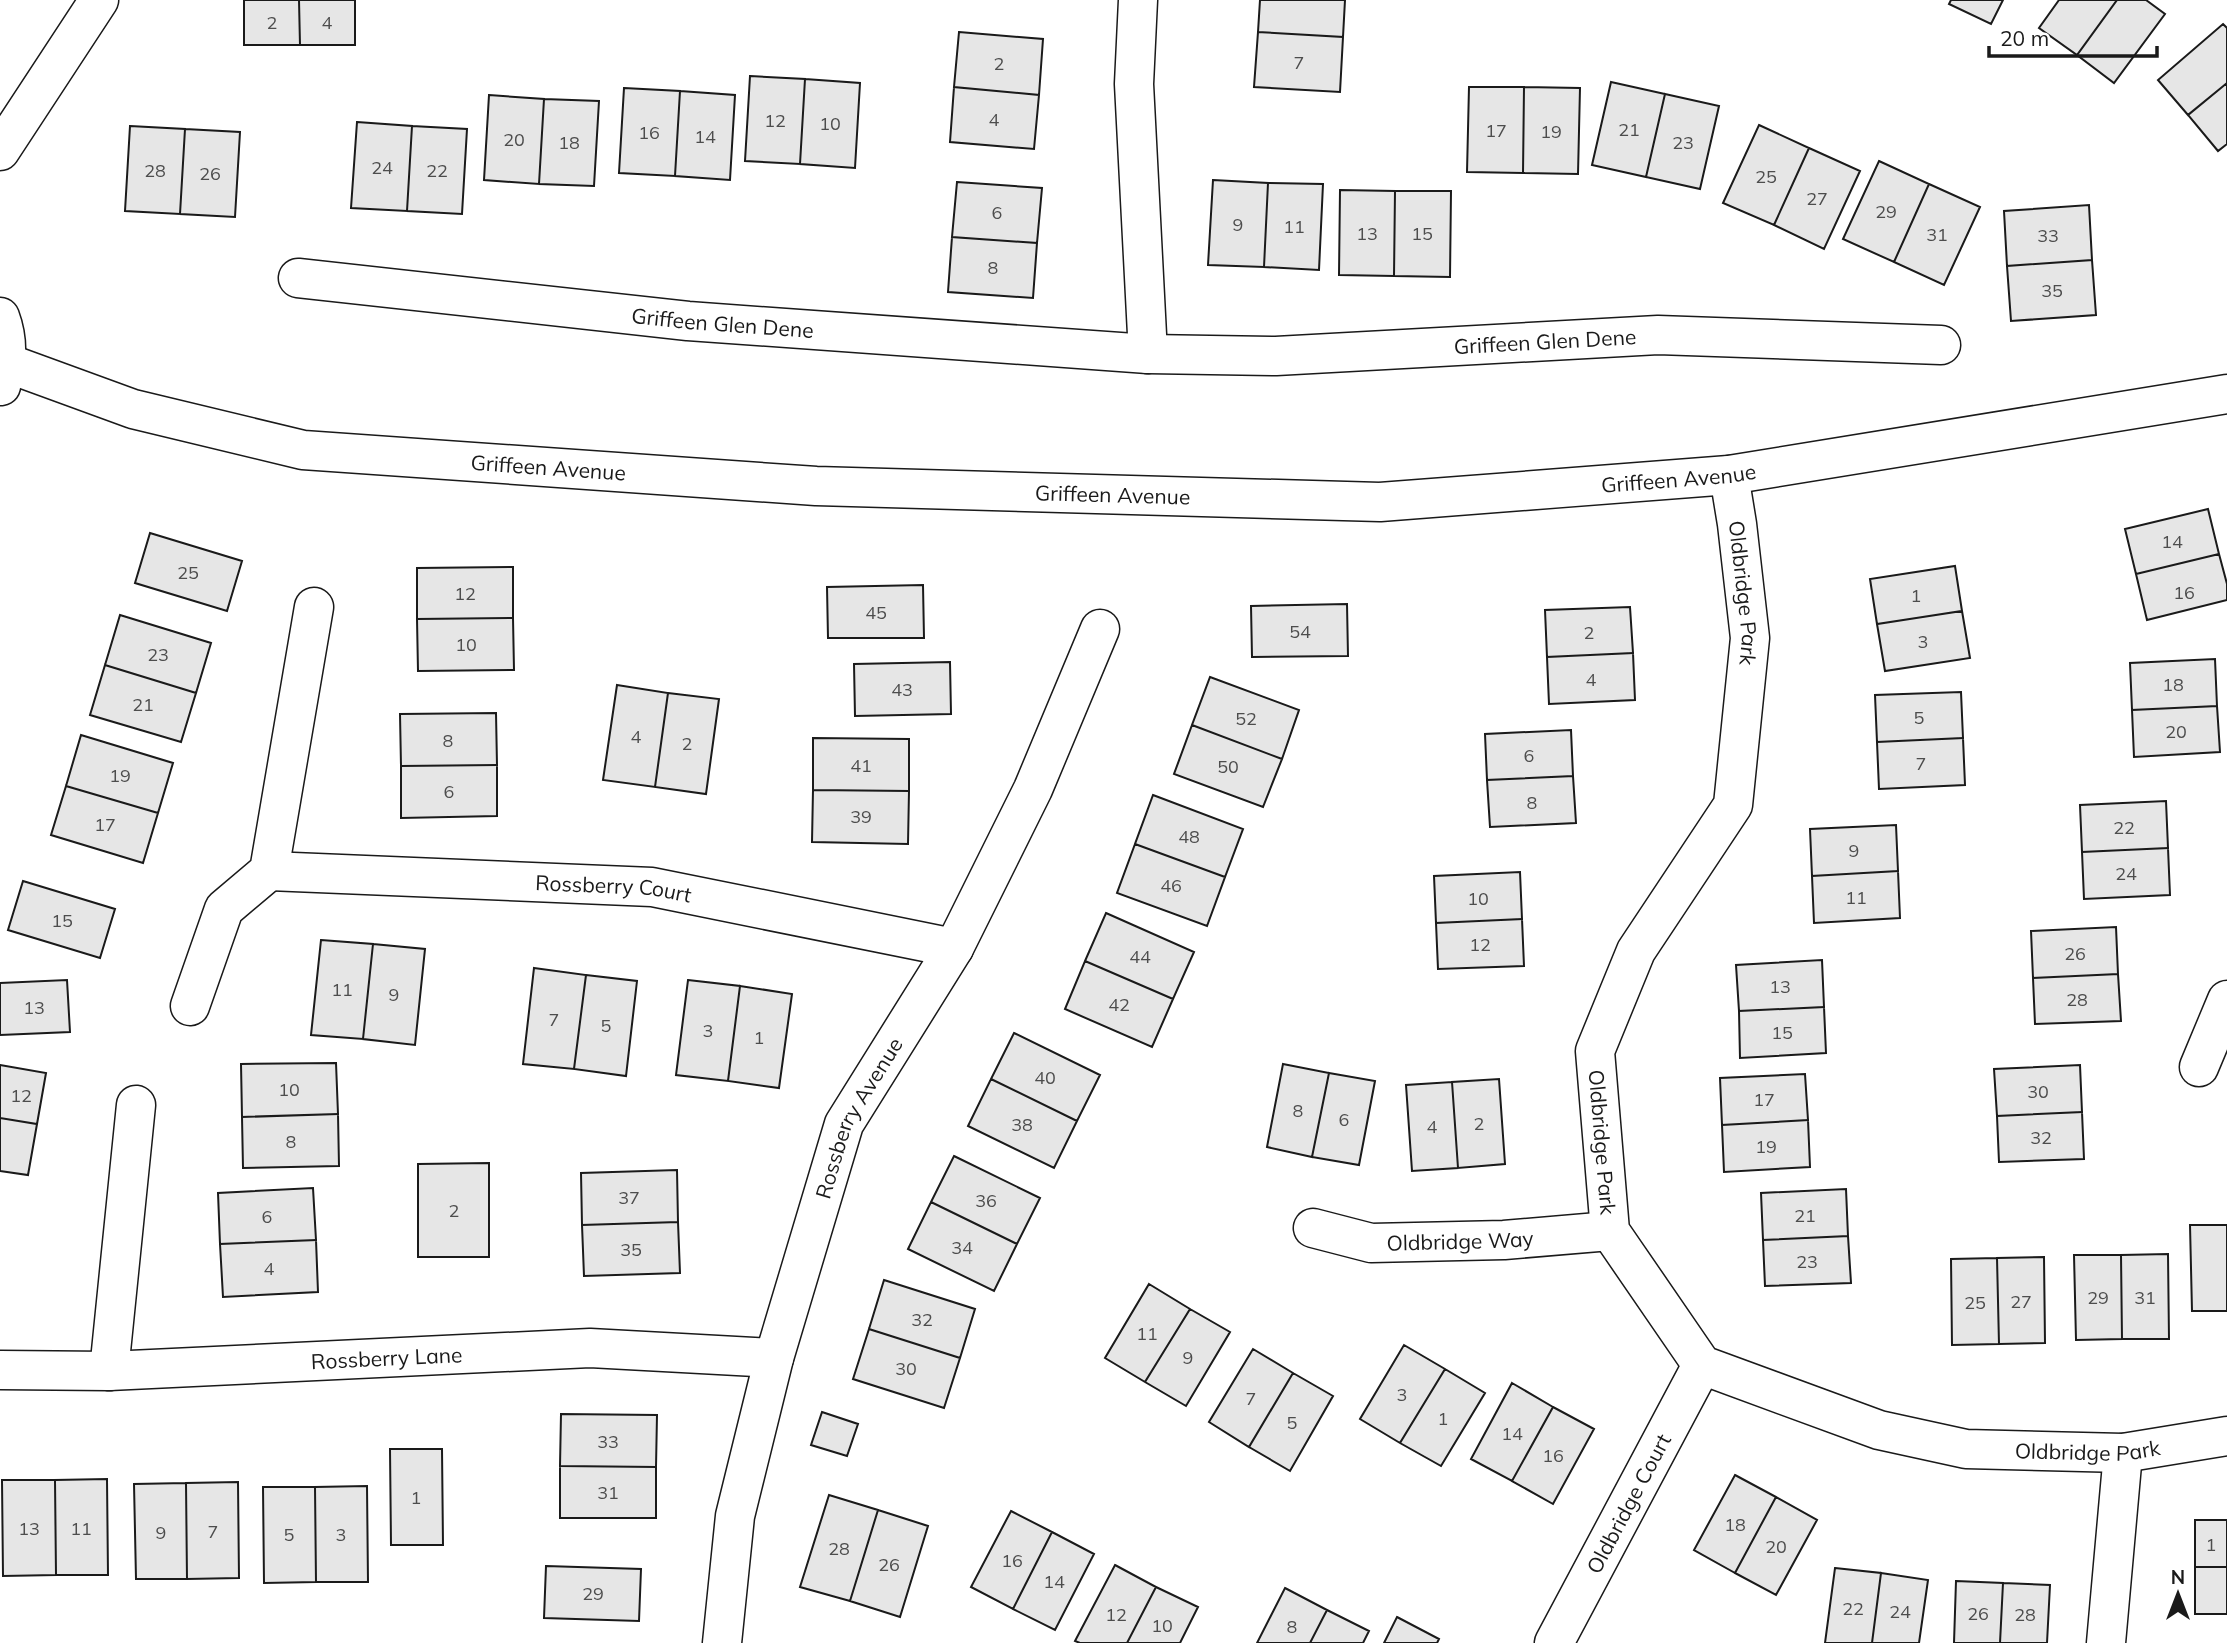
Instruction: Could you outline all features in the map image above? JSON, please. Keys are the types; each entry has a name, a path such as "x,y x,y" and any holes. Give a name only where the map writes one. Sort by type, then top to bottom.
{"street":[{"path":"0,151 99,0"},
{"path":"1138,0 1134,84 1148,354"},
{"name":"Griffeen Glen Dene","path":"298,278 688,321 1148,354 1276,356 1658,335 1941,345"},
{"path":"0,317 6,332 3,375"},
{"name":"Griffeen Avenue","path":"3,375 303,450 816,486 1380,502 1729,475 2227,394"},
{"name":"Oldbridge Park","path":"1729,475 1739,533 1750,638 1733,805 1636,951 1595,1051 1610,1231 1702,1365 1879,1430 1966,1448 2123,1453 2227,1436"},
{"path":"190,1006 224,909 269,871 314,607"},
{"name":"Rossberry Avenue","path":"722,1643 735,1516 774,1358 844,1124 954,948 1033,789 1100,629"},
{"name":"Rossberry Court","path":"269,871 652,887 954,948"},
{"path":"2199,1067 2227,1000"},
{"path":"109,1371 136,1105"},
{"name":"Oldbridge Way","path":"1313,1228 1371,1243 1504,1240 1610,1231"},
{"name":"Rossberry Lane","path":"0,1370 109,1371 590,1348 774,1358"},
{"name":"Oldbridge Court","path":"1554,1643 1702,1365"},
{"path":"2106,1643 2123,1453"}],"building":[{"path":"244,0 299,0 300,45 244,45"},
{"path":"299,0 355,0 355,45 300,45"},
{"path":"1260,0 1345,0 1343,37 1258,32"},
{"path":"1951,0 2003,0 1991,24 1949,4"},
{"path":"2059,0 2117,0 2077,55 2039,28"},
{"path":"2117,0 2146,0 2165,14 2114,83 2077,55"},
{"path":"2223,24 2227,28 2227,83 2188,115 2158,80"},
{"path":"959,32 1043,39 1039,95 954,87"},
{"path":"1258,32 1343,37 1340,92 1254,87"},
{"path":"750,76 805,79 800,164 745,161"},
{"path":"805,79 860,83 855,168 800,164"},
{"path":"1611,82 1665,94 1646,177 1592,165"},
{"path":"2227,83 2227,144 2218,151 2188,115"},
{"path":"954,87 1039,95 1034,149 950,142"},
{"path":"1469,87 1524,87 1523,173 1467,172"},
{"path":"1524,87 1580,88 1578,174 1523,173"},
{"path":"624,88 680,91 675,176 619,173"},
{"path":"680,91 735,95 730,180 675,176"},
{"path":"1665,94 1719,106 1700,189 1646,177"},
{"path":"489,95 544,99 539,184 484,180"},
{"path":"544,99 599,101 594,186 539,184"},
{"path":"357,122 412,126 407,211 351,208"},
{"path":"1759,125 1809,148 1774,225 1723,203"},
{"path":"130,126 185,129 180,214 125,211"},
{"path":"412,126 467,129 462,214 407,211"},
{"path":"185,129 240,132 235,217 180,214"},
{"path":"1809,148 1860,171 1824,249 1774,225"},
{"path":"1879,161 1929,184 1894,262 1843,239"},
{"path":"1213,180 1268,183 1264,267 1208,265"},
{"path":"957,182 1042,188 1037,243 952,237"},
{"path":"1268,183 1323,184 1319,270 1264,267"},
{"path":"1929,184 1980,207 1944,285 1894,262"},
{"path":"1340,190 1395,191 1394,276 1339,275"},
{"path":"1395,191 1451,191 1450,277 1394,276"},
{"path":"2089,205 2092,260 2007,266 2004,211"},
{"path":"952,237 1037,243 1033,298 948,292"},
{"path":"2092,260 2096,315 2011,321 2007,266"},
{"path":"2208,509 2219,554 2136,574 2125,529"},
{"path":"150,533 242,561 227,611 135,583"},
{"path":"2219,554 2227,584 2227,600 2147,620 2136,574"},
{"path":"1955,566 1962,611 1877,624 1870,579"},
{"path":"513,567 513,618 417,619 417,568"},
{"path":"923,585 924,638 828,638 827,587"},
{"path":"1347,604 1348,656 1252,657 1251,606"},
{"path":"1630,607 1633,653 1547,657 1545,610"},
{"path":"1962,611 1970,658 1885,671 1877,624"},
{"path":"120,615 211,643 196,693 105,665"},
{"path":"513,618 514,670 418,671 417,619"},
{"path":"1633,653 1635,700 1549,704 1547,657"},
{"path":"2215,659 2217,706 2132,710 2130,663"},
{"path":"950,662 951,714 855,716 854,664"},
{"path":"105,665 196,693 181,742 90,715"},
{"path":"1210,677 1299,710 1282,759 1192,725"},
{"path":"617,685 668,693 655,787 603,780"},
{"path":"1961,692 1963,738 1877,742 1875,695"},
{"path":"668,693 719,699 706,794 655,787"},
{"path":"2217,706 2220,752 2134,757 2132,710"},
{"path":"496,713 497,765 401,766 400,714"},
{"path":"1192,725 1282,759 1263,807 1174,774"},
{"path":"1571,730 1573,776 1487,780 1485,734"},
{"path":"81,735 173,763 158,813 66,786"},
{"path":"813,738 909,739 909,791 813,790"},
{"path":"1963,738 1965,785 1879,789 1877,742"},
{"path":"497,765 497,816 401,818 401,766"},
{"path":"1573,776 1576,823 1490,827 1487,780"},
{"path":"66,786 158,813 143,863 51,835"},
{"path":"813,790 909,791 908,844 812,842"},
{"path":"1153,795 1243,829 1225,877 1135,844"},
{"path":"2166,801 2168,848 2082,852 2080,805"},
{"path":"1896,825 1898,871 1812,876 1810,829"},
{"path":"1135,844 1225,877 1207,926 1117,893"},
{"path":"2168,848 2170,895 2084,899 2082,852"},
{"path":"1898,871 1900,918 1814,923 1812,876"},
{"path":"1520,872 1522,919 1436,923 1434,876"},
{"path":"23,881 115,909 100,958 8,930"},
{"path":"1106,913 1194,952 1173,999 1085,961"},
{"path":"1522,919 1524,966 1438,969 1436,923"},
{"path":"2116,927 2118,974 2033,978 2031,931"},
{"path":"321,940 373,944 363,1039 311,1035"},
{"path":"373,944 425,949 415,1045 363,1039"},
{"path":"1822,960 1824,1007 1739,1011 1736,965"},
{"path":"1085,961 1173,999 1152,1047 1065,1009"},
{"path":"534,968 586,975 574,1069 523,1064"},
{"path":"2118,974 2121,1021 2035,1024 2033,978"},
{"path":"586,975 637,981 626,1076 574,1069"},
{"path":"67,980 70,1032 0,1035 0,983"},
{"path":"688,980 740,986 728,1081 676,1075"},
{"path":"740,986 792,994 779,1088 728,1081"},
{"path":"1824,1007 1826,1053 1740,1058 1739,1011"},
{"path":"1014,1033 1100,1075 1077,1121 991,1079"},
{"path":"336,1063 338,1114 242,1117 241,1064"},
{"path":"1283,1064 1329,1073 1312,1157 1267,1147"},
{"path":"0,1065 46,1073 37,1124 0,1118"},
{"path":"2080,1065 2082,1112 1997,1116 1994,1069"},
{"path":"1329,1073 1375,1081 1359,1165 1312,1157"},
{"path":"1805,1074 1808,1120 1722,1125 1720,1078"},
{"path":"991,1079 1077,1121 1054,1168 968,1126"},
{"path":"1499,1079 1505,1164 1458,1168 1452,1082"},
{"path":"1452,1082 1458,1168 1412,1171 1406,1085"},
{"path":"2082,1112 2084,1159 1999,1162 1997,1116"},
{"path":"338,1114 339,1166 243,1168 242,1117"},
{"path":"0,1118 37,1124 28,1175 0,1171"},
{"path":"1808,1120 1810,1167 1724,1172 1722,1125"},
{"path":"954,1156 1040,1198 1017,1244 931,1202"},
{"path":"489,1163 489,1257 418,1257 418,1164"},
{"path":"677,1170 678,1222 582,1225 581,1173"},
{"path":"313,1188 316,1240 220,1244 218,1193"},
{"path":"1846,1189 1848,1236 1763,1240 1761,1193"},
{"path":"931,1202 1017,1244 994,1291 908,1249"},
{"path":"678,1222 680,1273 584,1276 582,1225"},
{"path":"2190,1225 2227,1225 2227,1311 2192,1311"},
{"path":"1848,1236 1851,1283 1765,1286 1763,1240"},
{"path":"316,1240 318,1292 223,1297 220,1244"},
{"path":"2168,1254 2169,1339 2122,1339 2121,1255"},
{"path":"2074,1255 2121,1255 2122,1339 2076,1340"},
{"path":"2044,1257 2045,1343 1999,1344 1997,1258"},
{"path":"1997,1258 1999,1344 1952,1345 1951,1259"},
{"path":"884,1280 975,1309 960,1358 869,1329"},
{"path":"1149,1284 1190,1309 1145,1382 1105,1358"},
{"path":"1190,1309 1230,1332 1186,1406 1145,1382"},
{"path":"869,1329 960,1358 944,1408 853,1379"},
{"path":"1404,1345 1445,1369 1400,1443 1360,1419"},
{"path":"1253,1349 1293,1373 1249,1447 1209,1422"},
{"path":"1445,1369 1485,1393 1441,1466 1400,1443"},
{"path":"1293,1373 1333,1396 1290,1471 1249,1447"},
{"path":"1512,1383 1553,1407 1512,1481 1471,1459"},
{"path":"1553,1407 1594,1429 1553,1504 1512,1481"},
{"path":"822,1412 858,1424 847,1456 811,1445"},
{"path":"561,1414 657,1415 656,1467 560,1466"},
{"path":"390,1449 442,1449 443,1545 391,1545"},
{"path":"560,1466 656,1467 656,1518 560,1518"},
{"path":"1735,1475 1776,1497 1735,1573 1694,1550"},
{"path":"107,1479 108,1575 56,1575 55,1480"},
{"path":"2,1480 55,1480 56,1575 3,1576"},
{"path":"238,1482 239,1578 187,1579 186,1483"},
{"path":"186,1483 187,1579 136,1579 134,1484"},
{"path":"367,1486 368,1582 316,1582 315,1487"},
{"path":"263,1487 315,1487 316,1582 264,1583"},
{"path":"829,1495 878,1510 850,1601 800,1587"},
{"path":"1776,1497 1817,1520 1776,1595 1735,1573"},
{"path":"878,1510 928,1526 900,1617 850,1601"},
{"path":"1011,1511 1052,1532 1013,1609 971,1587"},
{"path":"2195,1520 2227,1520 2227,1567 2195,1567"},
{"path":"1052,1532 1094,1554 1055,1630 1013,1609"},
{"path":"1115,1565 1156,1587 1127,1643 1075,1641"},
{"path":"546,1566 641,1569 639,1621 544,1618"},
{"path":"2195,1567 2227,1567 2227,1614 2195,1614"},
{"path":"1835,1568 1881,1573 1872,1643 1825,1643"},
{"path":"1881,1573 1928,1580 1919,1643 1872,1643"},
{"path":"1956,1581 2003,1583 2000,1643 1954,1643"},
{"path":"2003,1583 2050,1585 2047,1643 2000,1643"},
{"path":"1156,1587 1198,1607 1180,1643 1127,1643"},
{"path":"1285,1588 1327,1610 1310,1643 1257,1643"},
{"path":"1327,1610 1369,1631 1363,1643 1310,1643"},
{"path":"1397,1617 1439,1639 1437,1643 1384,1643"}]}
